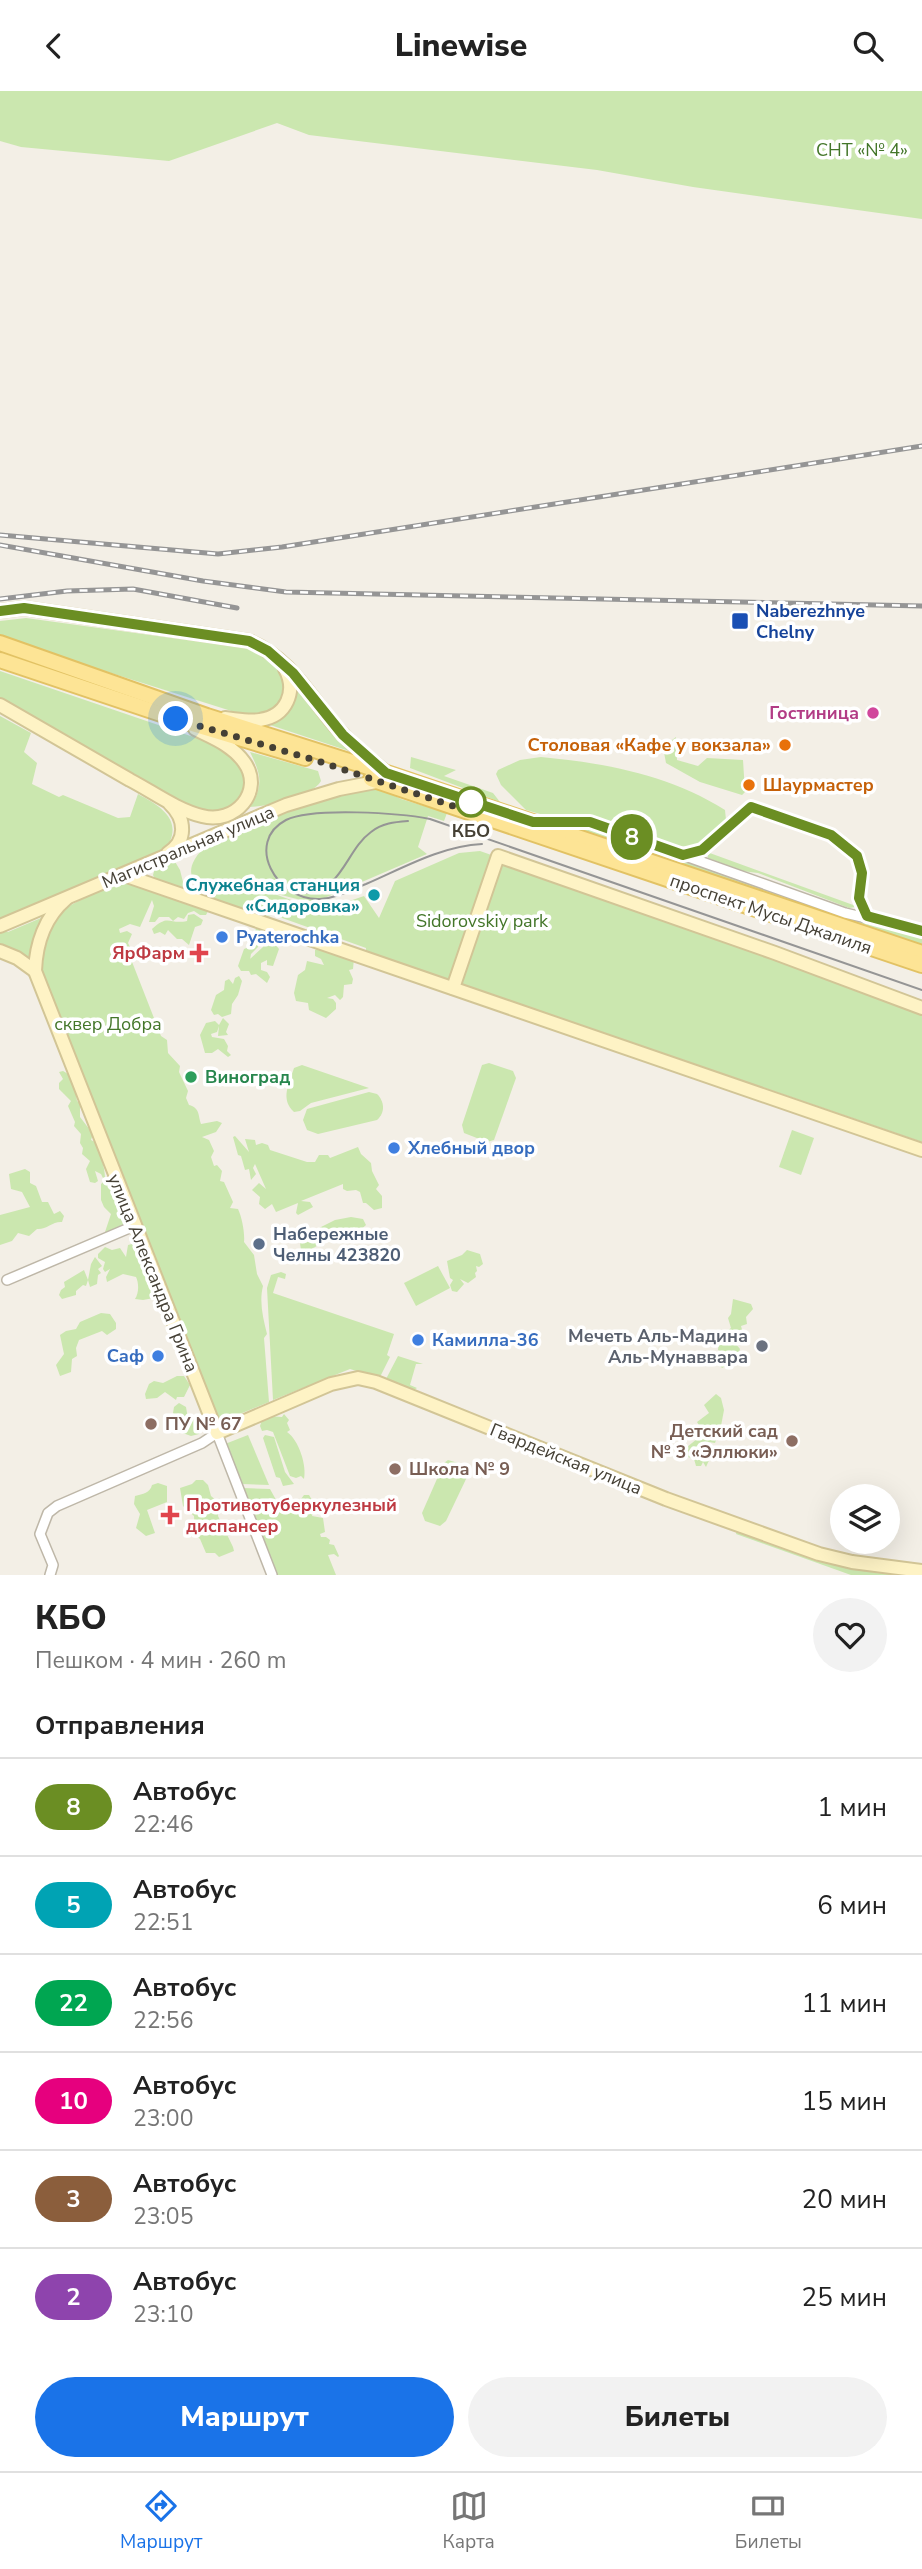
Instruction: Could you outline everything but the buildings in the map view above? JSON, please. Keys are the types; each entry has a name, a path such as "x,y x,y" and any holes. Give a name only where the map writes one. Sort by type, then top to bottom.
{"main road":[{"path":"0,643 383,777"},
{"path":"0,660 176,719 383,777"},
{"name":"проспект Мусы Джалиля","path":"383,777 538,824 922,953"},
{"name":"проспект Мусы Джалиля","path":"383,777 922,965"}],"street":[{"path":"0,611 24,608 239,638 260,646 301,681 343,735 383,777"},
{"path":"207,716 254,721 267,719 279,712 289,699 291,682 286,669 276,657"},
{"path":"0,705 162,798 199,815 217,817 236,811 245,803 250,792 250,772 238,754 229,747 176,719"},
{"name":"Магистральная улица","path":"0,926 319,794 383,777"},
{"path":"153,863 173,850 180,842 183,832 178,813 162,798"},
{"path":"683,855 702,850 751,807 831,835 857,856 862,873 859,898 867,916"},
{"path":"538,824 590,822 845,913 922,931"},
{"path":"453,988 498,856 775,953 922,1009"},
{"path":"124,875 922,1150"},
{"path":"34,971 43,930 53,912 66,899"},
{"path":"0,951 18,958 34,971"},
{"name":"улица Александра Грина","path":"34,971 272,1575"},
{"path":"7,1280 134,1226"},
{"name":"Гвардейская улица","path":"217,1433 331,1384 350,1379 368,1380 421,1398 666,1499 819,1555 922,1571"},
{"path":"50,1575 54,1565 40,1534 48,1513 57,1506 202,1443 217,1433"}],"green space":[{"name":"СНТ «№ 4»","path":"0,91 922,91 922,219 693,187 597,170 309,135 277,123 169,161 21,147 0,141"},
{"path":"26,618 245,648 265,656 280,670 284,686 281,702 269,713 261,716 244,715 0,638 0,621"},
{"path":"0,671 214,744 234,760 244,774 246,782 241,799 222,813 194,810 0,703"},
{"path":"292,676 352,752 264,723 278,717"},
{"path":"0,716 31,733 24,752 37,763 32,784 59,797 63,795 118,818 130,817 138,794 169,817 172,832 164,852 0,923"},
{"path":"676,737 677,760 698,766 707,758 743,760 745,792 742,795 700,782 666,763 663,747"},
{"path":"250,752 318,771 321,781 316,787 299,796 278,803 250,807 257,793 259,780"},
{"path":"411,757 456,770 444,776 493,793 500,802 410,768"},
{"path":"541,757 613,767 659,779 725,810 726,820 698,847 673,846 587,818 558,819 526,810 501,785 496,774 498,770 520,760"},
{"name":"Sidorovskiy park","path":"381,789 401,799 447,813 444,821 428,816 418,847 427,854 313,903 269,892 327,913 335,906 364,896 379,918 395,881 459,853 480,851 922,1006 922,1142 366,951 366,948 257,909 271,916 265,917 236,907 206,893 196,884 191,873 194,860 207,845 292,808 336,795"},
{"path":"568,828 587,828 922,935 922,947"},
{"path":"707,852 856,907 849,908 758,873 742,871 708,858"},
{"path":"174,860 180,870 185,890 155,879 153,875 155,868"},
{"name":"сквер Добра","path":"128,882 156,889 154,894 160,890 210,907 206,915 194,911 188,913 184,919 178,917 173,921 169,917 159,917 155,922 149,922 154,906 152,900 140,927 130,924 119,929 120,933 127,931 132,934 128,943 130,947 127,949 161,1036 167,1040 168,1053 180,1066 179,1072 188,1091 186,1098 189,1105 197,1110 201,1124 217,1121 222,1123 216,1132 202,1137 209,1140 214,1151 211,1157 214,1166 217,1165 222,1171 220,1181 224,1182 233,1202 230,1208 238,1209 244,1230 244,1242 254,1255 257,1274 263,1286 261,1304 267,1334 264,1338 269,1402 223,1421 217,1418 37,961 49,929 59,913 88,896"},
{"path":"194,914 203,920 201,925 195,927 189,945 168,930 165,935 160,932 154,934 152,929 166,920 187,921 188,915"},
{"path":"43,919 30,956 25,958 0,947 0,929 8,932"},
{"path":"256,928 261,929 258,947 250,959 263,947 262,935 268,928 269,932 274,930 282,933 283,937 291,936 294,940 287,945 274,943 279,949 273,966 267,965 267,960 261,963 261,970 267,972 270,977 267,983 256,974 241,971 238,966 244,949 249,947 250,934 255,932"},
{"path":"322,946 340,956 354,958 353,969 349,970 352,984 344,985 343,997 340,1000 335,995 327,998 333,999 336,1009 326,1018 309,1010 308,1003 296,1001 294,993 298,975 305,970 307,961 324,965 321,959 315,956 315,950"},
{"path":"239,976 242,981 232,1004 231,1014 222,1017 214,1015 211,1010 216,995 224,990 225,981 229,979 233,984"},
{"path":"223,1018 229,1024 226,1032 228,1035 218,1036 219,1026 217,1032 211,1034 212,1037 224,1039 231,1055 228,1057 218,1049 205,1053 200,1035 206,1023 215,1021 219,1025"},
{"path":"489,1063 513,1071 516,1078 494,1140 487,1142 464,1133 462,1125 482,1065"},
{"path":"302,1065 369,1088 311,1103 294,1112 287,1102 287,1091 294,1068"},
{"path":"63,1071 73,1084 77,1101 80,1103 80,1117 93,1134 91,1140 97,1143 105,1178 104,1180 101,1174 95,1171 98,1181 95,1183 90,1182 86,1169 90,1161 82,1154 81,1134 74,1126 75,1122 68,1106 71,1101 59,1089 59,1083 63,1079 59,1072"},
{"path":"369,1092 377,1094 382,1103 382,1114 377,1120 318,1134 307,1130 303,1120 307,1109"},
{"path":"792,1130 814,1138 801,1175 779,1167"},
{"path":"233,1137 249,1152 245,1139 255,1140 256,1145 268,1145 270,1150 307,1162 315,1162 319,1155 328,1155 330,1158 358,1147 371,1163 379,1185 376,1189 382,1196 382,1208 374,1210 363,1203 360,1192 347,1191 343,1189 343,1184 301,1201 310,1202 313,1207 298,1215 298,1203 276,1212 272,1204 265,1209 259,1204 260,1197 252,1190 259,1183 266,1189 255,1164 253,1168 256,1174 251,1180 249,1169 245,1170 241,1156 238,1155"},
{"path":"25,1169 30,1172 30,1183 36,1186 42,1202 48,1202 54,1214 60,1211 64,1216 62,1222 37,1229 29,1236 18,1233 12,1241 0,1245 0,1215 30,1207 22,1192 11,1189 9,1174"},
{"path":"104,1181 111,1185 113,1196 122,1207 125,1218 123,1227 115,1232 105,1232 111,1214 101,1200 101,1184"},
{"path":"351,1217 363,1219 366,1225 345,1238 328,1242 323,1240 313,1248 301,1250 300,1243 306,1241 309,1233 335,1220"},
{"path":"132,1244 136,1249 136,1256 143,1263 144,1273 148,1273 153,1285 151,1288 154,1298 135,1299 138,1288 136,1277 123,1274 107,1282 110,1269 105,1272 105,1262 98,1258 98,1254 105,1247 112,1250 120,1248 126,1257 128,1245"},
{"path":"467,1250 480,1254 483,1264 476,1266 476,1277 468,1283 460,1279 464,1284 457,1292 452,1291 450,1285 453,1280 450,1278 447,1261"},
{"path":"95,1257 102,1266 98,1269 101,1273 98,1275 97,1284 90,1287 88,1280"},
{"path":"438,1266 450,1288 416,1306 404,1283"},
{"path":"84,1270 88,1280 86,1286 83,1285 76,1291 76,1295 62,1299 59,1295 65,1287 64,1282"},
{"path":"281,1272 286,1274 285,1279 278,1277 273,1293 394,1334 387,1355 390,1357 381,1375 376,1377 350,1369 273,1400 267,1288 271,1275"},
{"path":"733,1299 751,1304 753,1309 746,1317 747,1324 741,1326 743,1333 735,1338 740,1349 740,1359 722,1368 717,1362 725,1353 718,1350 719,1342 725,1339 723,1334 731,1328 728,1318"},
{"path":"101,1313 110,1314 116,1323 116,1329 107,1335 102,1331 79,1340 77,1356 72,1359 71,1372 60,1376 56,1365 64,1354 60,1335 76,1329 80,1322"},
{"path":"398,1356 423,1364 416,1364 410,1385 417,1388 412,1391 386,1379"},
{"path":"177,1376 184,1376 190,1385 184,1397 177,1397 176,1400 165,1392 157,1398 146,1399 149,1384 154,1381 163,1383"},
{"path":"716,1394 721,1398 724,1410 721,1426 715,1426 713,1431 717,1437 715,1443 709,1442 712,1449 707,1451 706,1456 710,1458 706,1467 703,1462 701,1466 696,1466 694,1459 688,1457 687,1447 697,1439 696,1431 700,1427 697,1422 709,1413 704,1405"},
{"path":"179,1403 186,1407 188,1419 192,1415 200,1420 203,1428 199,1434 191,1436 180,1432 179,1421 173,1413 174,1407"},
{"path":"284,1414 289,1420 287,1423 290,1430 287,1432 301,1454 304,1479 301,1476 290,1476 273,1432 262,1431 260,1426 262,1420 268,1416 282,1417"},
{"path":"248,1435 269,1485 242,1484 225,1444"},
{"path":"265,1435 274,1437 285,1472 294,1484 283,1486 280,1478 276,1477 263,1438"},
{"path":"448,1460 465,1465 467,1477 446,1521 440,1526 425,1521 422,1513 444,1463"},
{"path":"196,1480 203,1480 208,1485 211,1496 219,1503 218,1516 234,1551 219,1557 215,1553 206,1553 200,1539 195,1535 194,1516 183,1506 180,1488"},
{"path":"158,1483 167,1486 167,1502 147,1510 155,1533 146,1536 136,1528 140,1514 134,1504 135,1496 146,1493 152,1485"},
{"path":"243,1488 270,1489 280,1507 309,1495 315,1505 312,1516 323,1518 325,1532 320,1534 321,1537 330,1540 329,1544 334,1545 339,1556 328,1555 336,1575 276,1575"},
{"path":"737,1530 906,1575 851,1575 736,1534"}],"tram line":[{"path":"482,844 437,853 344,893 320,899 304,897 290,891 271,869 267,855 267,842 274,830 286,820 299,816 357,812 430,819 922,990"},
{"path":"305,893 317,891 336,878 355,849 375,829 408,821"}],"railway":[{"path":"0,535 218,554 282,547 922,446"},
{"path":"0,545 203,581 286,592 922,606"},
{"path":"0,599 67,591 133,589 237,608"}],"bus line":[{"name":"8","path":"0,611 24,608 249,641 268,651 293,673 343,735 386,773 538,824 590,822 683,855 702,850 751,807 831,835 857,856 861,863 859,898 867,916 922,931"}],"place":[{"name":"Naberezhnye Chelny","path":"740,621"},
{"name":"Гостиница","path":"873,713"},
{"name":"Столовая «Кафе у вокзала»","path":"785,745"},
{"name":"Шаурмастер","path":"749,785"},
{"name":"КБО","path":"471,802"},
{"name":"Служебная станция «Сидоровка»","path":"374,895"},
{"name":"Pyaterochka","path":"222,937"},
{"name":"ЯрФарм","path":"199,953"},
{"name":"Виноград","path":"191,1077"},
{"name":"Хлебный двор","path":"394,1148"},
{"name":"Набережные Челны 423820","path":"259,1244"},
{"name":"Камилла-36","path":"418,1340"},
{"name":"Мечеть Аль-Мадина Аль-Мунаввара","path":"762,1346"},
{"name":"Саф","path":"158,1356"},
{"name":"ПУ № 67","path":"151,1424"},
{"name":"Детский сад № 3 «Эллюки»","path":"792,1441"},
{"name":"Школа № 9","path":"395,1469"},
{"name":"Противотуберкулезный диспансер","path":"170,1515"}],"route":[{"path":"176,719 318,761 465,810 471,802"}]}
